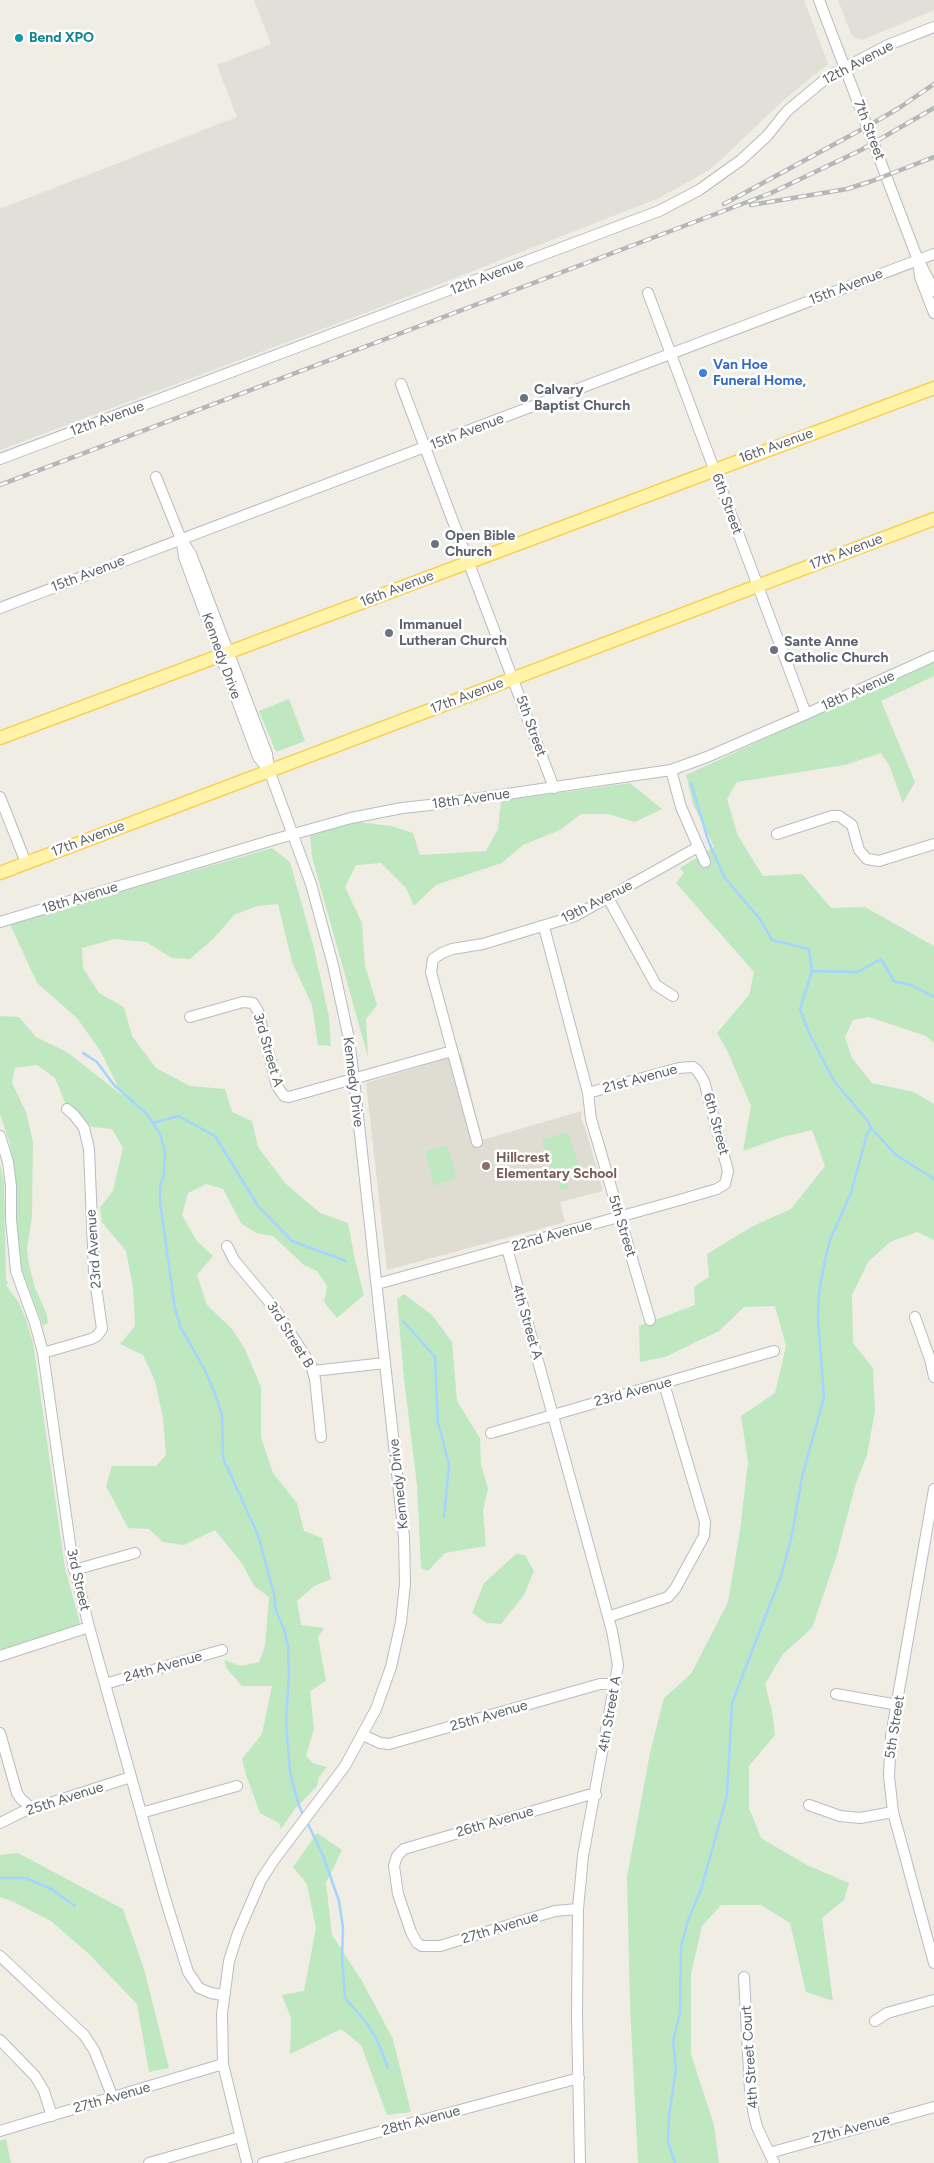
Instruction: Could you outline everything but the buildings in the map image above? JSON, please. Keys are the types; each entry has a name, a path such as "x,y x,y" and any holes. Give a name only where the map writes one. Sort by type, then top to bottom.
{"main road":[{"name":"16th Avenue","path":"0,738 934,388"},
{"name":"17th Avenue","path":"0,873 934,519"}],"street":[{"name":"7th Street","path":"819,0 918,260 927,274 934,291"},
{"name":"12th Avenue","path":"0,459 659,211 699,190 741,160 767,136 787,111 829,76 888,45 934,27"},
{"name":"15th Avenue","path":"0,608 934,254"},
{"name":"7th Street","path":"918,260 920,277 934,313"},
{"name":"6th Street","path":"648,294 806,714"},
{"name":"5th Street","path":"401,384 554,788"},
{"name":"Kennedy Drive","path":"156,477 181,539 191,554 258,757 269,770 294,835 311,884 333,965 349,1039 404,1528 405,1584 398,1642 384,1689 363,1736 345,1766 261,1880 238,1933 229,1961 224,1995 223,2064 247,2163"},
{"name":"18th Avenue","path":"0,922 351,818 402,808 671,770 707,757 934,656"},
{"path":"671,770 681,807 705,862"},
{"path":"0,798 26,863"},
{"path":"777,834 832,816 840,816 852,825 860,850 867,859 879,861 934,844"},
{"name":"19th Avenue","path":"452,1051 431,972 435,956 452,949 484,944 544,927 575,916 698,847"},
{"path":"608,898 656,985 673,996"},
{"name":"5th Street","path":"544,927 588,1093 591,1119 650,1320"},
{"name":"3rd Street A","path":"190,1017 243,1002 253,1003 258,1011 277,1086 284,1096 293,1096 354,1079"},
{"path":"354,1079 452,1051 477,1142"},
{"name":"6th Street","path":"693,1067 701,1074 704,1081 728,1171 725,1184"},
{"name":"21st Avenue","path":"588,1093 679,1068 693,1067"},
{"name":"23rd Avenue","path":"43,1353 91,1339 97,1336 102,1329 94,1272 89,1149 84,1128 68,1109"},
{"name":"3rd Street","path":"0,1136 8,1162 11,1186 11,1219 16,1272 35,1323 43,1353 55,1451 74,1570 165,1898 192,1980 203,1991 224,1995"},
{"name":"22nd Avenue","path":"377,1284 717,1189 725,1184"},
{"name":"3rd Street B","path":"227,1246 234,1260 283,1320 314,1371 321,1437"},
{"name":"4th Street A","path":"507,1248 618,1657 616,1684 583,1856 578,1909 580,2163"},
{"path":"914,1316 930,1359 934,1377"},
{"name":"23rd Avenue","path":"491,1433 774,1351"},
{"path":"314,1371 385,1363"},
{"path":"608,1617 672,1594 704,1536 706,1527 664,1384"},
{"name":"5th Street","path":"934,1489 898,1705 891,1736 889,1758 893,1812 932,1944 934,1963"},
{"path":"74,1570 135,1553"},
{"path":"0,1656 89,1627"},
{"name":"24th Avenue","path":"105,1684 222,1650"},
{"name":"25th Avenue","path":"363,1736 380,1743 389,1744 600,1684 616,1684"},
{"path":"836,1694 898,1705"},
{"path":"0,1733 17,1793 33,1809"},
{"name":"25th Avenue","path":"0,1823 33,1809 131,1777"},
{"path":"141,1813 237,1786"},
{"name":"26th Avenue","path":"422,1946 417,1943 411,1932 398,1894 394,1866 397,1856 404,1849 588,1795 596,1795"},
{"path":"809,1805 840,1816 860,1818 893,1812"},
{"name":"27th Avenue","path":"422,1946 440,1946 555,1911 578,1909"},
{"path":"0,1956 84,2036 94,2050 113,2098"},
{"name":"4th Street Court","path":"744,1977 750,2091 757,2127 774,2163"},
{"path":"875,2021 887,2013 934,2000"},
{"path":"0,2040 35,2076 44,2090 52,2116"},
{"name":"27th Avenue","path":"0,2131 223,2064"},
{"name":"28th Avenue","path":"263,2163 579,2078"},
{"name":"27th Avenue","path":"768,2152 934,2107"},
{"path":"149,2163 240,2137"}],"shaded area":[{"path":"254,0 804,0 828,64 786,98 711,169 659,198 373,310 0,450 0,209 237,117 217,65 271,44"},
{"path":"838,0 934,0 934,10 862,40 852,36"},
{"name":"Hillcrest Elementary School","path":"461,1054 482,1140 582,1111 581,1119 603,1191 560,1202 565,1222 387,1270 366,1083"}],"green space":[{"path":"934,661 934,676 881,701 915,782 903,803 889,765 881,753 845,765 737,782 727,799 738,836 763,876 802,874 831,908 865,907 934,946 934,1043 926,1036 869,1017 853,1020 845,1037 852,1058 872,1083 914,1092 934,1104 934,1240 917,1232 890,1242 868,1262 852,1295 853,1343 873,1368 875,1411 867,1455 856,1483 836,1558 812,1628 783,1654 765,1684 772,1711 775,1735 749,1766 749,1808 761,1838 807,1865 849,1883 844,1900 822,1918 833,2001 806,1992 790,1923 761,1905 721,1905 702,1926 691,1974 691,2054 714,2125 719,2163 638,2163 630,2006 627,1877 650,1753 664,1698 691,1674 728,1602 740,1531 748,1462 741,1416 775,1393 786,1346 775,1306 744,1307 719,1331 665,1357 640,1362 639,1326 695,1305 694,1287 709,1277 707,1254 753,1226 791,1209 825,1166 812,1130 783,1137 743,1151 751,1106 727,1050 717,1033 749,995 754,972 676,883 684,873 680,868 714,847 693,804 686,775"},
{"path":"289,699 305,741 276,752 259,711"},
{"path":"630,783 662,809 635,822 608,814 581,814 560,830 523,845 502,863 436,885 414,906 406,888 381,863 356,865 345,887 362,923 365,966 377,1005 366,1019 368,1057 312,857 310,835 350,821 391,826 413,833 420,855 486,851 498,829 501,801"},
{"path":"272,848 290,862 314,948 329,1017 331,1046 318,1045 312,1005 292,962 278,904 257,906 234,915 214,938 190,959 172,958 146,942 114,939 82,948 83,968 99,993 124,1007 132,1036 156,1068 190,1086 225,1089 232,1112 252,1121 258,1147 285,1183 320,1213 348,1223 364,1295 337,1318 324,1302 327,1286 317,1271 304,1265 273,1236 256,1233 241,1223 223,1189 206,1184 188,1193 182,1215 197,1241 213,1256 197,1275 207,1305 232,1329 245,1349 261,1387 261,1437 273,1473 297,1503 304,1531 322,1538 331,1579 314,1586 297,1601 301,1625 324,1628 318,1637 326,1681 310,1691 314,1729 306,1756 313,1763 327,1767 319,1777 317,1786 294,1810 281,1829 279,1823 260,1813 242,1759 262,1734 272,1686 242,1686 227,1669 224,1660 241,1666 259,1662 265,1646 269,1597 254,1586 243,1565 215,1530 184,1545 163,1542 149,1529 128,1528 106,1486 112,1466 156,1466 166,1455 163,1418 155,1381 143,1355 120,1344 135,1326 133,1287 126,1251 102,1222 100,1208 113,1191 123,1148 112,1129 92,1127 66,1105 55,1078 37,1065 15,1068 12,1083 26,1112 33,1142 32,1216 27,1249 35,1288 46,1312 48,1323 43,1326 19,1262 15,1173 9,1141 0,1114 0,1016 19,1017 36,1037 67,1052 122,1095 101,1052 77,1018 37,983 10,924"},
{"path":"568,1132 580,1168 553,1176 542,1139"},
{"path":"447,1145 457,1178 434,1186 425,1151"},
{"path":"0,1164 4,1182 6,1279 8,1283 6,1285 19,1303 33,1343 65,1568 80,1623 64,1632 0,1650"},
{"path":"565,1174 569,1188 561,1190 557,1175"},
{"path":"404,1294 432,1315 452,1342 457,1401 480,1438 481,1464 488,1489 483,1511 486,1546 445,1553 428,1571 421,1568 417,1485 404,1379 397,1299"},
{"path":"516,1554 525,1555 534,1571 524,1595 501,1624 487,1623 472,1613 484,1583"},
{"path":"317,1833 342,1850 326,1883 332,1935 362,1981 393,2039 411,2112 387,2115 361,2045 341,2029 290,2054 291,2018 282,1995 304,1991 316,1928 307,1884 293,1867"},
{"path":"18,1853 123,1909 144,1969 169,2068 149,2072 137,2004 89,1954 51,1921 0,1897 0,1855"},
{"path":"6,2139 11,2163 0,2163 0,2141"}],"waterway":[{"path":"691,783 708,840 724,877 760,919 772,940 809,949 812,971 800,1009 809,1033 834,1081 867,1120 871,1128 896,1155 934,1179"},
{"path":"812,971 857,972 881,959 894,981 913,986 934,997"},
{"path":"83,1053 97,1062 114,1085 147,1114 160,1134 165,1152 160,1202 175,1309 181,1328 207,1374 217,1399 222,1416 223,1458 258,1535 274,1594 276,1611 284,1629 288,1646 289,1675 286,1722 290,1772 303,1815"},
{"path":"153,1123 178,1116 215,1136 258,1206 292,1241 346,1261"},
{"path":"675,2163 668,2142 669,2116 676,2069 673,2041 680,2013 681,1947 688,1920 701,1890 727,1795 732,1703 781,1576 792,1535 802,1477 824,1397 818,1319 819,1293 825,1260 830,1240 851,1193 867,1134 871,1128"},
{"path":"403,1321 435,1357 438,1423 449,1464 444,1517"},
{"path":"307,1822 322,1853 339,1901 343,1928 342,1958 345,1998 366,2022 377,2040 388,2068"},
{"path":"0,1878 26,1878 51,1889 75,1906"}],"railway":[{"path":"724,204 868,126 934,84"},
{"path":"0,485 771,193 861,150 934,108"},
{"path":"751,205 847,189 934,157"}],"place":[{"name":"Bend XPO","path":"19,38"},
{"name":"Van Hoe Funeral Home,","path":"703,373"},
{"name":"Calvary Baptist Church","path":"524,398"},
{"name":"Open Bible Church","path":"435,544"},
{"name":"Immanuel Lutheran Church","path":"389,633"},
{"name":"Sante Anne Catholic Church","path":"774,650"},
{"name":"Hillcrest Elementary School","path":"486,1166"}]}
